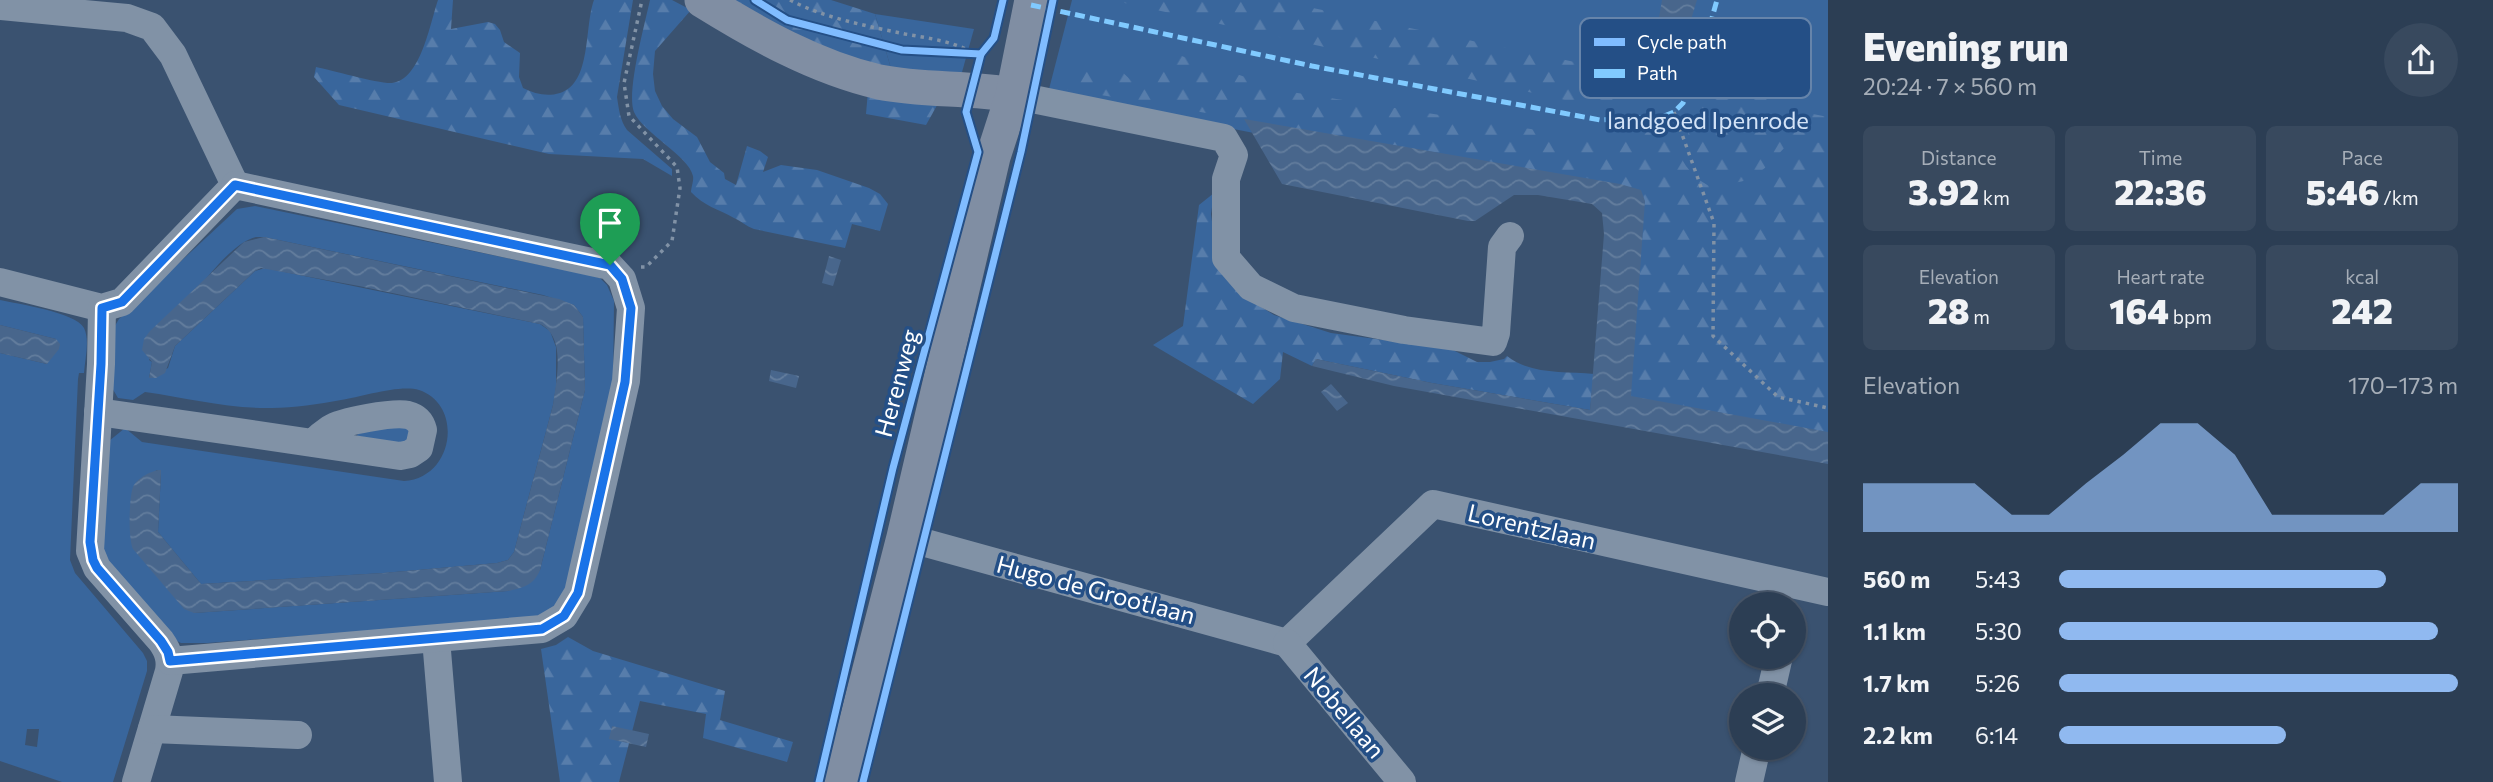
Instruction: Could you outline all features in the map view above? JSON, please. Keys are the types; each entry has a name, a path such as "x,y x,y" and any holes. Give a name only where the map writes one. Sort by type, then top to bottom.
{"main road":[{"path":"702,0 803,57 879,82 1004,95"},
{"name":"Herenweg","path":"841,782 904,537 993,157 1004,95 1031,3"}],"street":[{"path":"11,5 127,18 152,27 173,55 235,185"},
{"path":"1004,95 1224,138 1234,155 1226,179 1226,258 1251,287 1294,308 1404,330 1493,342 1496,333 1502,247 1510,236"},
{"path":"170,661 542,629 564,616 578,593 625,382 631,308 622,279 610,265 235,185"},
{"path":"0,282 102,308 122,302 235,185"},
{"path":"102,308 90,542 93,560 166,648 170,661 136,782"},
{"path":"98,412 313,443"},
{"name":"Lorentzlaan","path":"1287,643 1433,504 1786,592"},
{"name":"Hugo de Grootlaan","path":"904,537 1287,643"},
{"name":"Lorentzlaan","path":"1806,593 1828,592"},
{"path":"436,639 448,782"},
{"name":"Nobellaan","path":"1287,643 1402,782"},
{"path":"152,729 298,735"},
{"path":"1749,782 1755,760"}],"path":[{"path":"610,265 646,267 672,242 680,188 677,167 629,116 624,83 642,0"},
{"path":"790,0 810,11 900,33 957,43 972,52"},
{"path":"946,52 981,54 1004,95"},
{"path":"1674,112 1714,223 1713,336 1778,397 1828,408"}],"green space":[{"path":"438,0 453,0 451,29 488,22 495,24 504,42 520,53 519,77 523,88 546,95 560,93 570,87 577,78 585,53 594,0 633,0 617,97 619,111 627,130 672,169 672,176 643,159 549,154 339,105 314,77 316,67 386,83 402,80 410,72 423,49"},
{"path":"650,0 672,0 691,10 655,51 655,91 662,106 673,119 697,137 710,162 724,173 725,179 736,185 747,146 768,157 763,172 781,165 817,170 880,194 888,204 880,231 852,224 845,248 754,229 706,204 691,192 693,178 690,168 646,128 634,112 632,103 634,74"},
{"path":"724,0 831,0 875,14 892,72 833,51"},
{"name":"landgoed Ipenrode","path":"1072,0 1828,0 1828,444 1601,403 1625,205 1048,93"},
{"path":"1111,0 1274,0 1580,63 1580,98 1640,98 1610,110"},
{"path":"875,14 974,29 959,83 892,72"},
{"path":"1142,43 1291,92 1544,131 1576,139 1616,137 1639,142 1652,125 1669,122 1686,166 1704,183 1726,191 1738,191 1760,183 1805,144 1828,143 1828,432 1631,396 1645,201 1620,184 1054,87 1060,65 1102,75 1119,69 1134,83 1149,85 1155,70"},
{"path":"868,91 940,100 926,125 866,114"},
{"path":"1692,98 1773,98 1770,118 1795,124 1798,111 1828,117 1828,133 1812,134 1792,142 1747,180 1722,181 1706,171 1693,151 1687,127"},
{"path":"1214,193 1211,214 1214,237 1255,303 1274,315 1331,333 1451,349 1477,362 1490,362 1507,356 1537,369 1594,374 1590,410 1432,383 1316,359 1312,366 1283,352 1280,379 1253,404 1153,345 1183,326 1199,205"},
{"path":"255,206 589,275 600,278 607,285 614,301 613,391 564,596 542,618 181,643 173,639 100,551 109,441 125,428 142,442 404,481 421,477 434,468 443,455 447,425 443,410 433,398 419,390 391,390 324,403 280,408 224,405 145,392 133,400 118,398 111,386 113,329 119,319 237,209","holes":["256,237 543,295 574,305 583,317 585,390 540,570 508,591 194,613 134,487 157,470 161,473 158,532 201,584 497,563 508,560 514,552 553,405 556,347 550,331 540,324 265,268 255,271 175,346 168,368 149,378 152,362 149,360 212,271 242,243"]},
{"path":"0,300 70,317 79,322 86,333 84,373 79,373 78,379 70,560 75,573 147,661 147,671 113,782 62,782 0,761 0,353 47,364 56,339 0,325","holes":["27,729 39,729 37,747 25,745"]},
{"path":"410,425 407,445 357,436 359,431"},
{"path":"568,637 593,651 725,691 720,720 793,742 787,762 703,738 706,714 640,701 619,782 560,782 541,649 556,645"}],"water":[{"path":"1662,0 1697,0 1692,18 1659,18"},
{"path":"1244,119 1620,184 1641,190 1645,201 1631,396 1828,432 1828,464 1394,386 1312,366 1316,359 1432,383 1590,410 1604,234 1602,213 1592,204 1538,195 1514,195 1475,221 1468,221 1282,184"},
{"path":"264,237 559,299 574,305 583,317 585,390 540,570 531,582 508,591 194,613 184,609 133,549 130,518 133,487 145,475 161,470 158,532 201,584 497,563 508,560 514,552 553,405 556,384 557,349 548,330 540,324 261,268 175,346 165,373 149,378 152,362 142,350 144,339 150,331 244,242"},
{"path":"829,256 841,260 833,286 822,283"},
{"path":"0,325 56,339 60,344 59,349 47,364 0,353"},
{"path":"771,370 799,376 796,388 769,381"},
{"path":"1331,384 1348,403 1337,411 1321,392"},
{"path":"612,726 649,734 646,747 609,739"}],"marked path":[{"path":"1712,18 1717,0"},
{"path":"1031,5 1312,66 1600,120 1662,117 1674,112 1685,98"}],"cycle path":[{"path":"755,0 787,20 902,50 981,54"},
{"path":"819,782 893,468 978,152 966,112 981,54 994,38 1003,0"},
{"path":"863,782 1021,152 1053,0"}],"route":[{"path":"235,185 610,265 622,279 631,308 625,382 578,593 564,616 542,629 170,661 166,648 97,568 90,551 90,542 102,308 122,302 235,185"}]}
